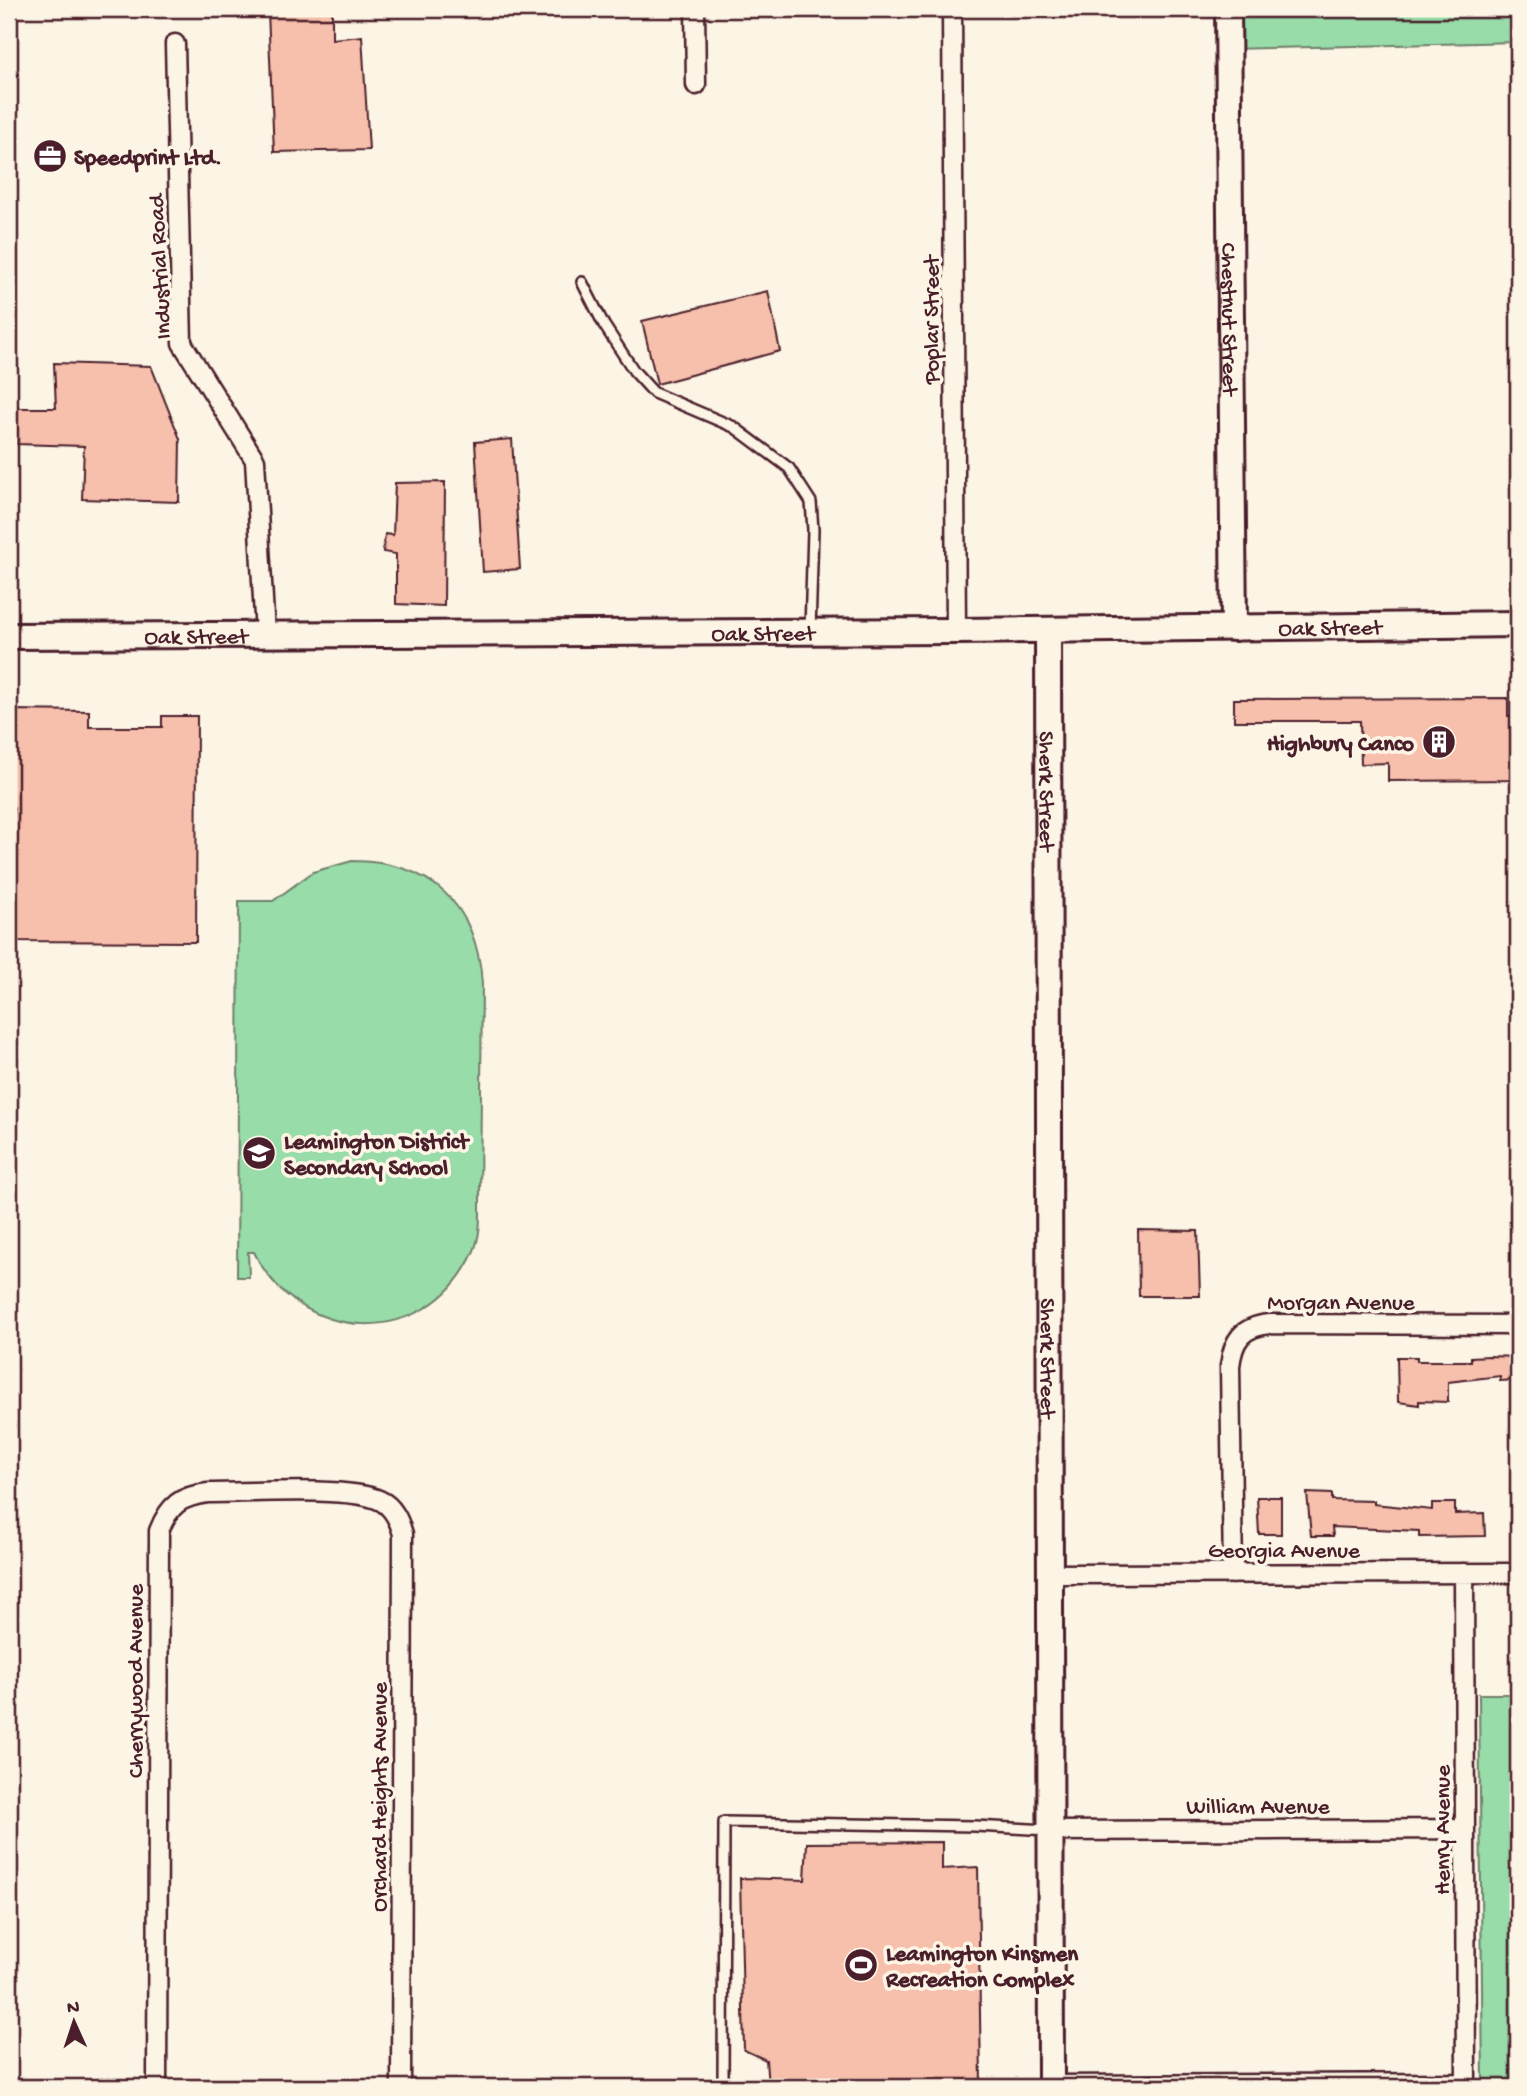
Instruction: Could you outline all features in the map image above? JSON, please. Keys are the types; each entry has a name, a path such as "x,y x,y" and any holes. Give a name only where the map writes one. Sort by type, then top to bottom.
{"street":[{"path":"695,9 696,85"},
{"name":"Poplar Street","path":"952,9 956,631"},
{"name":"Chestnut Street","path":"1228,9 1234,628"},
{"name":"Industrial Road","path":"174,44 182,343 256,460 265,634"},
{"name":"Oak Street","path":"9,636 956,631 1518,624"},
{"name":"Sherk Street","path":"1048,630 1051,2086"},
{"name":"Morgan Avenue","path":"1233,1574 1230,1366 1232,1349 1238,1337 1253,1326 1269,1324 1518,1325"},
{"name":"Cherrywood Avenue","path":"157,2087 159,1531 166,1514 183,1498 208,1493 349,1493 382,1501 393,1510"},
{"name":"Orchard Heights Avenue","path":"393,1510 403,1534 401,2087"},
{"name":"Henry Avenue","path":"1464,1573 1466,2085"},
{"name":"Georgia Avenue","path":"1050,1574 1518,1573"},
{"name":"William Avenue","path":"1051,1830 1465,1829"},
{"path":"1051,2086 1466,2085"}],"lane":[{"path":"582,282 604,325 634,371 654,393 734,427 789,468 811,502 813,530 810,632"},
{"path":"723,2087 724,1822 975,1825 1051,1830"}],"green space":[{"path":"1228,9 1518,9 1518,42 1229,49"},
{"path":"352,861 380,863 405,869 444,892 471,931 482,983 480,1220 476,1247 453,1285 426,1307 396,1320 363,1324 331,1319 301,1305 274,1283 254,1252 248,1252 249,1277 237,1277 239,901 273,901 313,872"},
{"path":"1479,1694 1518,1694 1518,2087 1483,2087"}],"building":[{"path":"332,9 332,39 362,36 369,150 274,152 268,11"},
{"path":"768,291 780,351 657,384 642,321"},
{"path":"54,363 151,366 180,439 179,502 82,499 84,446 16,444 16,408 56,408"},
{"path":"512,439 520,569 483,572 475,442"},
{"path":"445,482 444,606 396,604 396,554 383,552 385,534 393,535 395,483"},
{"name":"Highbury Canco","path":"1508,698 1508,716 1518,716 1518,780 1388,781 1388,763 1361,764 1360,721 1234,721 1234,699"},
{"path":"9,710 89,711 89,727 162,727 162,716 197,716 196,942 9,941 9,864 14,864 14,808 9,808"},
{"path":"1138,1230 1198,1231 1200,1296 1139,1296"},
{"path":"1397,1357 1417,1357 1417,1361 1471,1361 1471,1357 1518,1357 1518,1380 1500,1381 1500,1376 1448,1382 1448,1402 1419,1401 1419,1405 1398,1402"},
{"path":"1307,1493 1332,1494 1332,1500 1374,1501 1374,1504 1432,1510 1432,1503 1455,1503 1455,1514 1484,1513 1485,1536 1419,1537 1419,1531 1332,1527 1333,1536 1311,1536"},
{"path":"1257,1497 1281,1497 1281,1534 1259,1534"},
{"name":"Leamington Kinsmen Recreation Complex","path":"942,1842 942,1869 978,1867 981,2087 768,2087 766,2060 744,2050 740,1878 805,1880 807,1843"}],"place":[{"name":"Speedprint Ltd.","path":"50,156"},
{"name":"Highbury Canco","path":"1439,742"},
{"name":"Leamington District Secondary School","path":"259,1153"},
{"name":"Leamington Kinsmen Recreation Complex","path":"861,1965"}]}
